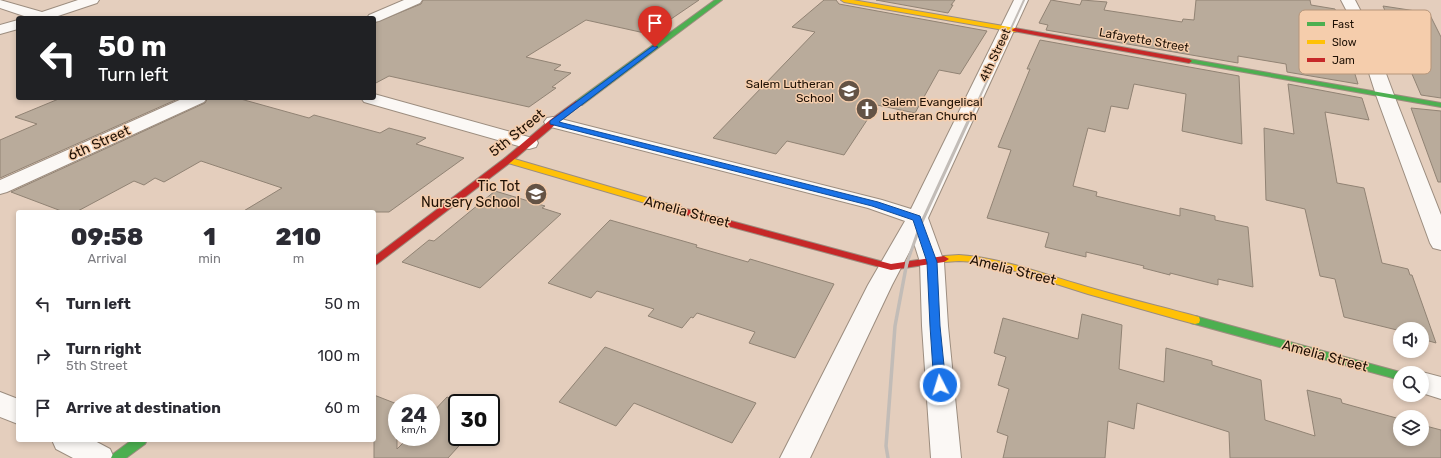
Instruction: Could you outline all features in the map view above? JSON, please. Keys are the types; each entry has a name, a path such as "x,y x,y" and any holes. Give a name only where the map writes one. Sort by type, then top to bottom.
{"street":[{"path":"46,16 92,0"},
{"path":"376,17 415,0"},
{"name":"5th Street","path":"376,260 508,160 553,122 719,0"},
{"name":"Lafayette Street","path":"844,0 1441,104"},
{"name":"4th Street","path":"795,458 880,285 917,218 1021,0"},
{"path":"1348,0 1353,10"},
{"path":"0,4 40,16"},
{"path":"0,30 16,25"},
{"path":"1378,74 1441,243"},
{"name":"6th Street","path":"0,188 194,100"},
{"path":"376,100 529,142"},
{"path":"553,122 875,204 917,218 932,262 935,326 946,458"},
{"name":"Amelia Street","path":"508,160 656,204 891,267 906,266 957,257 1001,264 1124,301 1393,374"},
{"path":"1429,384 1441,388"},
{"path":"0,403 16,412"},
{"path":"71,442 99,458"},
{"path":"117,458 138,442"}],"building":[{"path":"423,0 699,0 649,34 586,20 526,57 561,65 554,70 571,73 552,87 556,88 529,107 389,76 376,83 376,22 421,4"},
{"path":"824,0 836,0 839,4 987,31 960,74 939,70 915,113 877,105 844,155 787,141 776,154 713,138 815,32 792,27"},
{"path":"876,0 955,0 948,13"},
{"path":"1051,0 1080,5 1082,0 1107,2 1104,10 1182,22 1183,19 1194,20 1196,0 1310,0 1311,5 1335,10 1299,10 1299,74 1355,74 1358,84 1287,72 1286,64 1238,56 1238,63 1046,30 1048,25 1039,23"},
{"path":"1383,6 1409,10 1385,10"},
{"path":"1431,17 1441,37 1441,98 1421,95 1412,74 1431,74"},
{"path":"1040,40 1239,76 1242,144 1182,131 1186,94 1134,84 1128,109 1111,106 1105,132 1088,128 1073,186 1097,192 1096,196 1133,205 1180,216 1180,208 1215,216 1215,220 1248,227 1253,287 1218,279 1218,285 1170,273 1170,275 1143,268 1144,266 1086,252 1086,257 1045,247 1049,233 987,218 1011,150 998,147 1030,69 1027,69"},
{"path":"1288,84 1362,98 1369,120 1325,112 1337,183 1364,188 1382,263 1408,269 1410,275 1412,275 1429,322 1393,322 1393,329 1344,317 1335,279 1320,276 1305,209 1266,200 1264,128 1294,134"},
{"path":"56,100 176,100 0,178 0,140 37,124 15,117"},
{"path":"207,100 244,100 309,118 314,115 380,133 389,128 426,138 416,144 464,158 389,212 376,212 376,210 245,210 282,188 201,161 164,182 155,178 144,185 134,181 80,210 59,210 11,192 205,103"},
{"path":"1411,108 1441,111 1441,182 1438,182"},
{"path":"495,191 545,206 542,208 561,214 480,288 402,262 429,240 434,241"},
{"path":"610,220 697,245 696,247 748,262 750,259 834,284 795,358 749,343 755,332 697,313 693,318 691,317 682,328 648,316 654,309 597,291 591,298 548,283"},
{"path":"1082,314 1122,325 1119,369 1164,382 1166,348 1212,361 1212,365 1261,380 1265,420 1315,436 1307,390 1341,399 1342,403 1393,417 1393,446 1429,446 1429,427 1441,430 1441,458 1230,458 1229,432 1137,403 1134,429 1108,421 1105,458 1003,458 1008,436 997,432 1009,389 998,385 1006,357 994,353 1003,318 1078,339"},
{"path":"1429,323 1436,343 1429,341"},
{"path":"605,347 756,403 732,443 634,403 616,426 559,402"},
{"path":"376,396 388,400 388,446 397,446 397,449 400,446 440,446 440,404 448,397 448,446 459,446 448,458 374,458 374,442 376,442"}],"railway":[{"path":"972,114 1024,0"},
{"path":"907,263 920,226 972,113"},
{"path":"888,458 886,446 895,326 907,262"}],"traffic: fast":[{"path":"579,103 719,0"},
{"path":"1189,61 1441,105"},
{"path":"1195,320 1393,374"},
{"path":"117,458 138,442"}],"traffic: slow":[{"path":"844,0 1015,30"},
{"path":"508,160 679,210"},
{"path":"944,259 976,259 1011,266 1077,287 1195,320"}],"traffic: jam":[{"path":"1015,30 1189,61"},
{"path":"376,260 508,160 553,122 579,103"},
{"path":"679,210 891,267 944,259"}],"place":[{"name":"Salem Lutheran School","path":"849,91"},
{"name":"Salem Evangelical Lutheran Church","path":"867,109"},
{"name":"Tic Tot Nursery School","path":"536,194"}],"route":[{"path":"655,47 553,122 875,204 917,218 932,262 940,385"}]}
